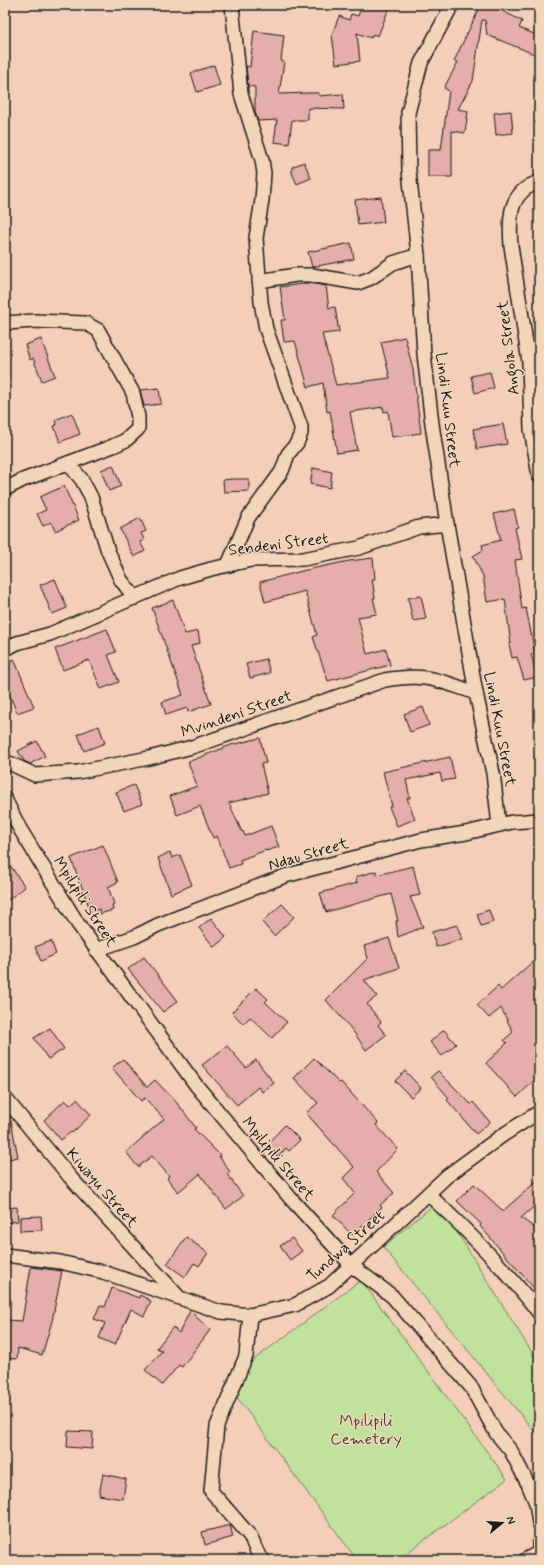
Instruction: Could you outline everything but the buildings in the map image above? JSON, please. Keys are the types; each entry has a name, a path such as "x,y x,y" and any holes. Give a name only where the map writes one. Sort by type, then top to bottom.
{"street":[{"path":"228,566 248,518 282,471 288,454 297,443 301,433 301,427 266,329 259,281 256,238 262,200 264,173 262,160 241,94 232,5"},
{"name":"Lindi Kuu Street","path":"452,5 421,63 408,113 409,171 418,255 424,354 446,524 476,694 493,773 499,825"},
{"name":"Angola Street","path":"539,182 530,185 519,194 511,210 510,229 511,246 529,362 531,429 539,476"},
{"path":"259,281 296,275 311,275 358,283 370,278 392,263 418,255"},
{"path":"5,323 35,321 85,323 98,330 133,393 138,417 138,429 126,440 23,480 5,489"},
{"path":"68,463 82,480 91,497 108,552 121,580 135,598"},
{"name":"Sendeni Street","path":"5,649 17,643 50,634 180,578 251,560 303,559 359,548 419,527 446,524"},
{"name":"Mvindeni Street","path":"5,761 35,775 78,772 149,758 192,747 385,680 405,677 433,678 476,694"},
{"name":"Mpilipili Street","path":"5,800 20,829 78,924 196,1085 292,1200 352,1266 392,1296 471,1387 496,1433 510,1451 528,1484 536,1502 539,1523"},
{"name":"Ndau Street","path":"96,950 134,937 158,925 285,876 421,840 449,837 499,825 539,820"},
{"name":"Kiwayu Street","path":"5,1098 70,1177 178,1297"},
{"name":"Tundwa Street","path":"5,1255 67,1263 103,1272 221,1312 250,1315 295,1305 312,1297 329,1286 447,1176 482,1150 538,1115"},
{"path":"428,1194 466,1230 507,1273 539,1313"},
{"path":"250,1315 246,1356 217,1426 211,1491 250,1536 258,1556 263,1560"},
{"path":"525,1560 539,1552"}],"green space":[{"path":"438,1201 539,1364 539,1437 383,1247"},
{"name":"Mpilipili Cemetery","path":"361,1280 507,1479 397,1560 357,1560 225,1381"}]}
